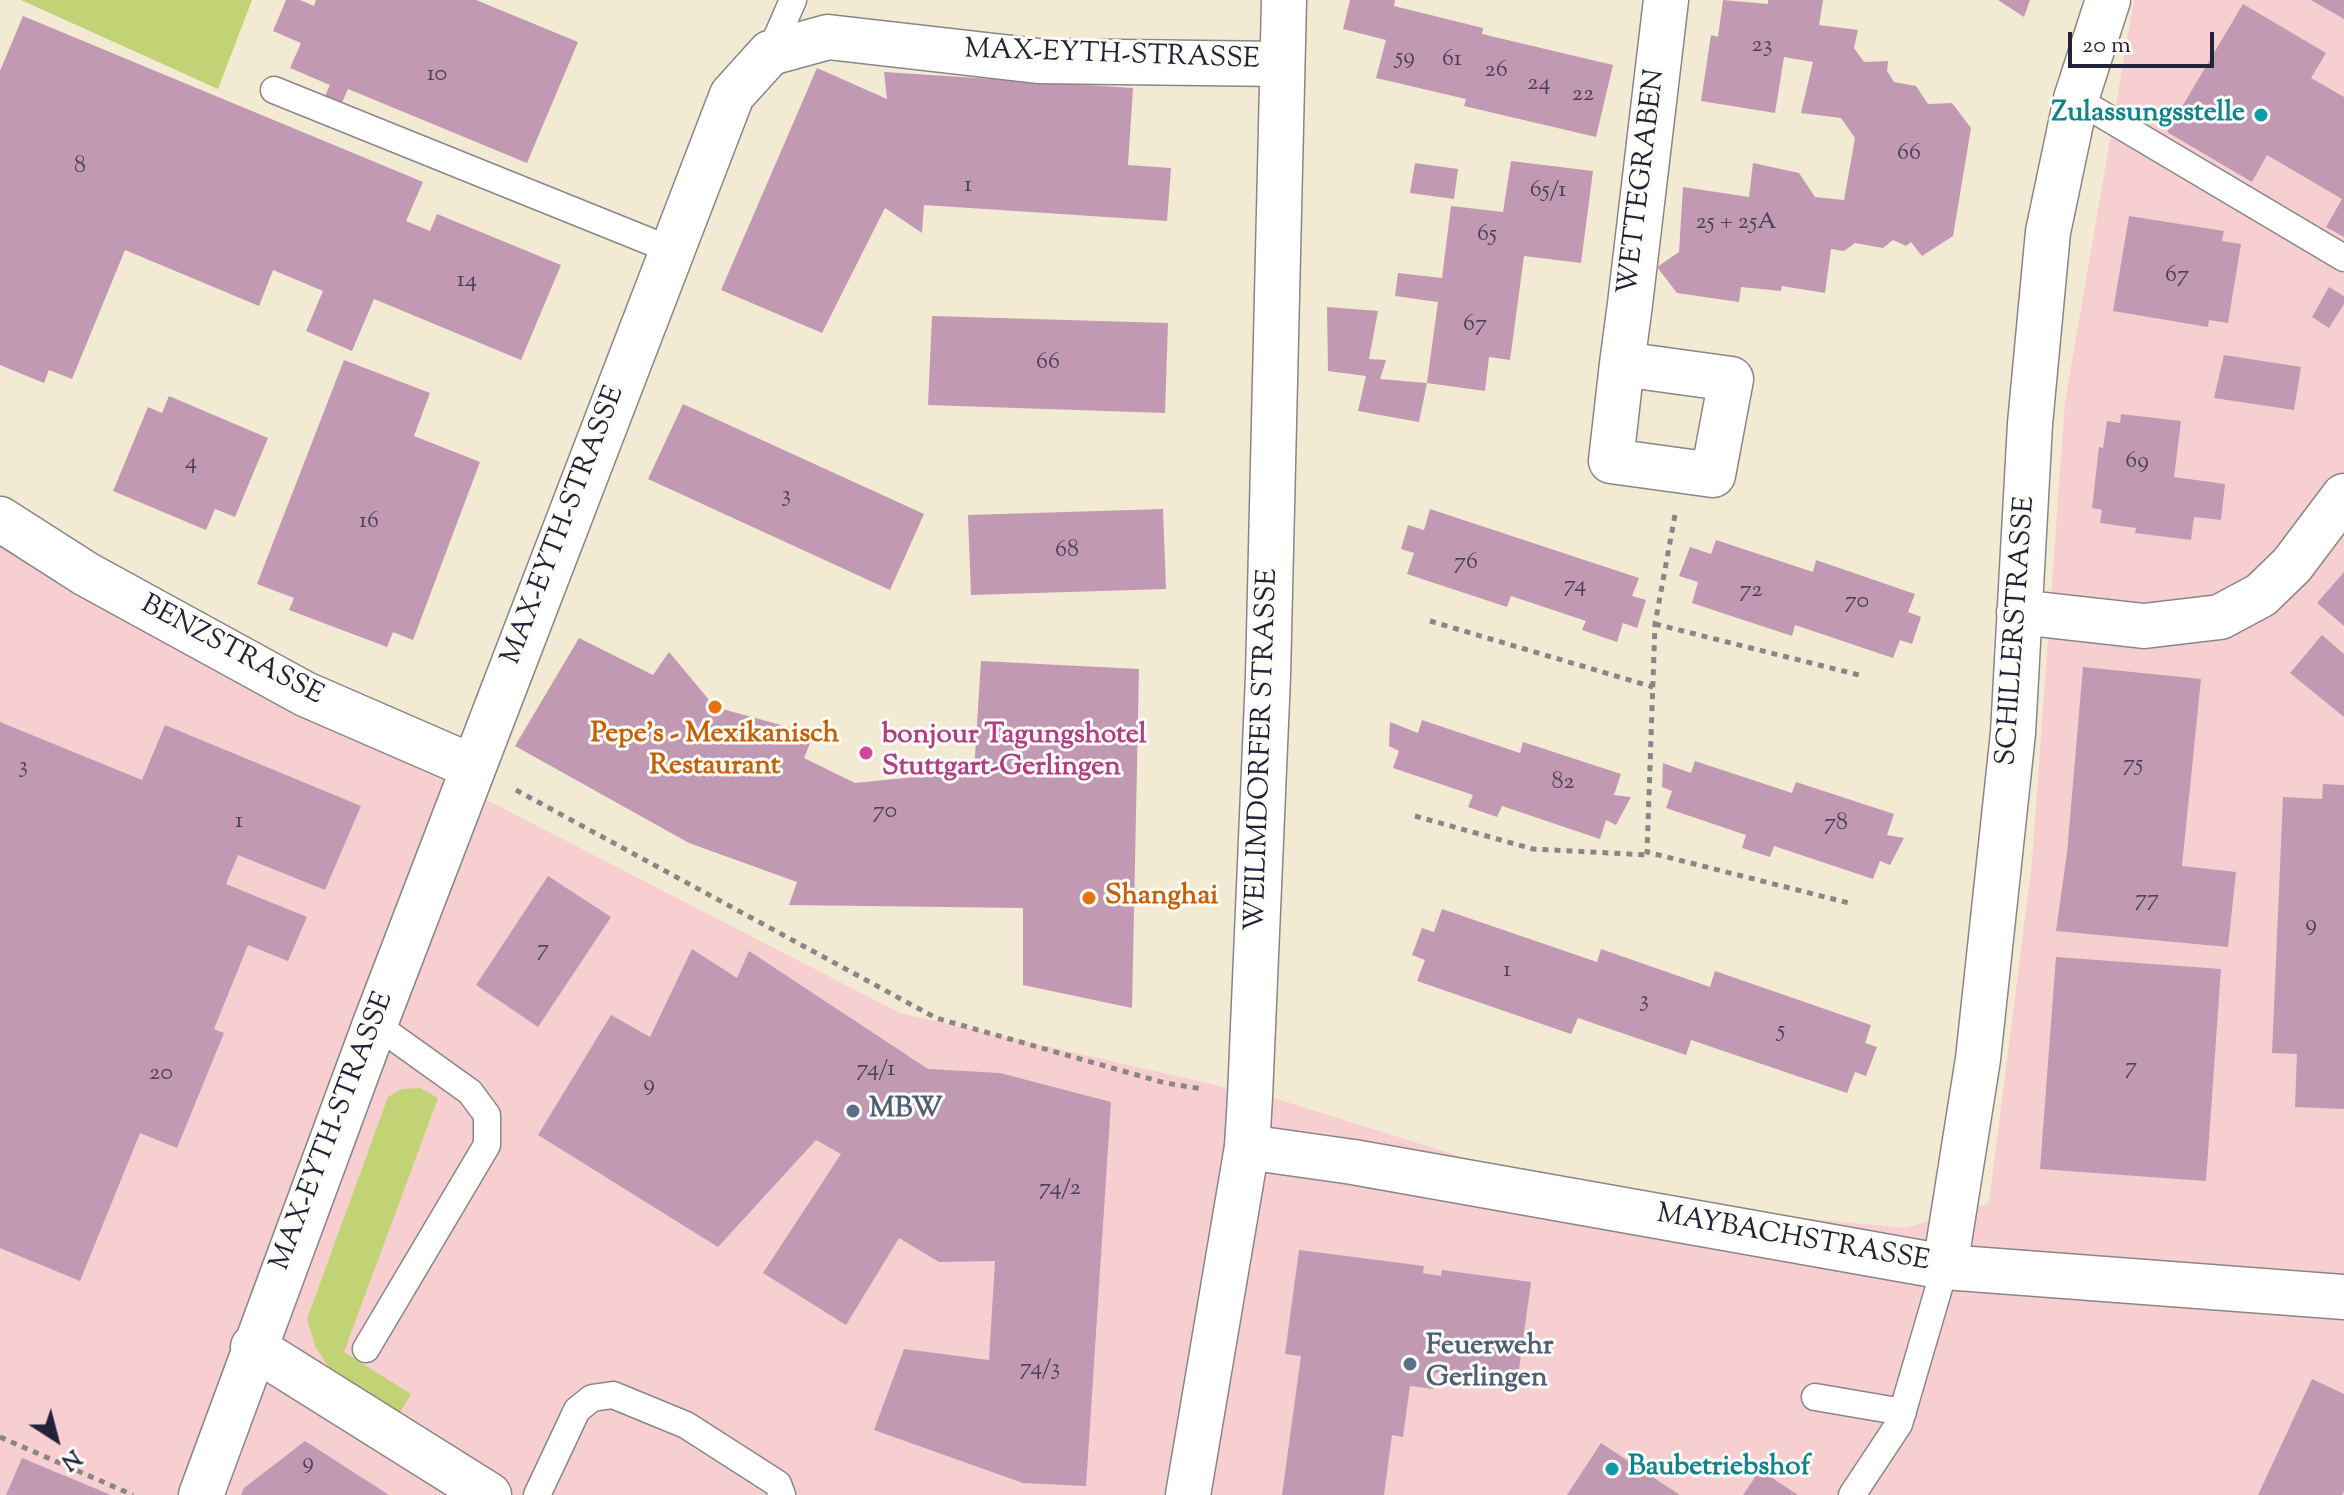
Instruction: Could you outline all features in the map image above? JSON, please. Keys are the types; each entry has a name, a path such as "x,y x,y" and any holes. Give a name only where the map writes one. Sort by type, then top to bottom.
{"street":[{"name":"WEILIMDORFER STRASSE","path":"1188,1495 1247,1147 1268,676 1284,0"},
{"name":"WETTEGRABEN","path":"1622,364 1731,379 1713,475 1611,461 1622,364 1666,0"},
{"name":"SCHILLERSTRASSE","path":"1945,1267 1978,1059 2013,733 2030,424 2048,232 2076,99 2108,0"},
{"name":"MAX-EYTH-STRASSE","path":"201,1495 253,1347 375,1024 732,95 770,53 828,37 1038,61 1282,64"},
{"path":"2019,612 2144,626 2220,617 2261,595 2292,565 2344,496"},
{"name":"BENZSTRASSE","path":"0,519 86,574 305,694 473,767"},
{"name":"MAYBACHSTRASSE","path":"1247,1147 1353,1162 1945,1267 2344,1297"},
{"path":"253,1347 489,1495"}],"lane":[{"path":"770,53 793,0"},
{"path":"274,90 671,250"},
{"path":"2076,99 2344,258"},
{"path":"366,1349 487,1145 487,1115 470,1092 375,1024"},
{"path":"1852,1495 1899,1424 1945,1267"},
{"path":"537,1495 577,1410 592,1398 613,1395 686,1425 778,1484 782,1495"},
{"path":"1815,1397 1903,1412"}],"path":[{"path":"1683,471 1655,624 1647,852 1853,904"},
{"path":"1430,621 1653,687"},
{"path":"1655,624 1863,676"},
{"path":"473,767 936,1018 1165,1083 1250,1097"},
{"path":"1415,816 1533,849 1657,855"},
{"path":"0,1437 133,1495"}],"shaded area":[{"path":"2134,0 2344,0 2344,1495 0,1495 0,537 93,597 900,1013 1277,1099 1593,1198 1905,1228 1989,1203 2032,862 2065,402"}],"green space":[{"path":"21,0 252,0 218,89"},
{"path":"420,1088 438,1098 344,1352 411,1394 397,1417 339,1382 316,1348 307,1319 388,1097 402,1089"}],"building":[{"path":"286,0 300,0 314,6 316,0 476,0 578,42 527,163 348,89 341,105 324,98 330,85 290,68 301,43 273,31"},
{"path":"1350,0 1395,0 1394,6 1483,28 1482,34 1613,65 1596,137 1464,106 1466,99 1376,78 1386,40 1343,29"},
{"path":"1723,0 1768,4 1768,0 1823,0 1819,25 1858,30 1854,48 1864,62 1888,61 1887,71 1894,82 1916,86 1928,104 1952,103 1971,128 1953,236 1922,256 1911,242 1906,246 1893,240 1883,248 1855,243 1844,251 1831,249 1825,293 1782,286 1781,291 1741,287 1739,302 1677,293 1657,267 1679,252 1683,187 1749,197 1753,163 1799,173 1815,197 1844,200 1855,138 1841,118 1801,113 1813,62 1784,57 1775,113 1701,101 1711,35 1718,37"},
{"path":"1998,0 2030,0 2024,17"},
{"path":"2311,0 2344,0 2344,19"},
{"name":"Zulassungsstelle","path":"2243,4 2326,53 2311,78 2344,97 2344,237 2326,227 2342,199 2267,155 2252,182 2167,132"},
{"path":"23,16 423,182 406,221 430,231 437,214 561,265 521,360 374,299 352,351 306,331 323,291 273,270 259,306 125,250 72,379 49,370 44,383 0,365 0,71"},
{"path":"817,68 887,99 884,72 1133,88 1128,165 1171,168 1167,221 924,205 922,233 885,208 822,333 721,290"},
{"path":"1511,161 1593,171 1581,263 1524,256 1510,360 1489,357 1485,391 1427,383 1438,302 1395,296 1398,273 1442,278 1451,206 1503,212"},
{"path":"1415,163 1458,169 1454,199 1410,193"},
{"path":"2129,216 2224,231 2222,241 2241,244 2228,323 2209,320 2208,327 2113,311"},
{"path":"2329,287 2344,296 2344,304 2329,328 2312,317"},
{"path":"1327,307 1378,311 1369,359 1386,360 1380,379 1427,383 1419,422 1358,411 1366,376 1328,371"},
{"path":"932,316 1168,323 1165,413 928,405"},
{"path":"2224,355 2301,367 2294,410 2214,398"},
{"path":"344,360 430,393 414,436 480,462 413,640 393,632 387,647 289,610 294,598 257,584"},
{"path":"169,396 268,438 235,517 215,509 206,530 113,491 148,407 162,413"},
{"path":"683,404 924,514 890,590 648,479"},
{"path":"2121,414 2181,421 2174,477 2225,484 2221,520 2194,517 2191,540 2135,533 2136,528 2100,523 2102,510 2092,508 2099,447 2103,448 2107,421 2120,423"},
{"path":"1163,509 1166,589 971,595 968,515"},
{"path":"1430,509 1639,578 1632,596 1646,600 1637,628 1623,623 1617,642 1582,630 1586,621 1511,596 1507,607 1407,574 1414,553 1401,549 1408,525 1424,530"},
{"path":"1716,540 1813,572 1816,560 1915,594 1908,612 1921,617 1912,644 1900,640 1893,658 1795,625 1792,636 1692,603 1698,582 1679,576 1690,547 1711,554"},
{"path":"2344,572 2344,626 2317,603"},
{"path":"2322,635 2344,654 2344,717 2290,673"},
{"path":"579,638 653,675 669,652 715,707 814,734 804,758 855,783 974,771 981,661 1139,669 1132,1008 1023,985 1023,908 789,905 797,882 689,843 515,746"},
{"path":"2083,667 2201,679 2182,866 2236,872 2228,947 2056,931 2067,853"},
{"path":"1422,720 1520,753 1523,742 1621,774 1614,795 1631,797 1616,825 1606,820 1600,839 1502,806 1497,817 1468,807 1473,795 1393,768 1399,751 1389,746 1390,722 1418,733"},
{"path":"0,722 142,780 165,725 361,806 325,890 238,855 226,884 307,917 288,961 248,945 214,1029 224,1033 177,1148 140,1133 80,1281 0,1248"},
{"path":"1695,761 1792,793 1796,782 1894,814 1887,835 1904,838 1890,865 1880,861 1873,879 1774,846 1770,857 1742,848 1746,835 1666,808 1672,791 1662,787 1663,763 1691,773"},
{"path":"2323,784 2344,785 2344,1109 2295,1107 2297,1054 2272,1053 2283,797 2322,799"},
{"path":"548,876 611,917 538,1027 476,985"},
{"path":"1442,909 1597,962 1601,949 1710,987 1715,971 1871,1025 1865,1043 1877,1047 1866,1076 1855,1072 1847,1093 1691,1040 1686,1055 1578,1018 1571,1034 1417,981 1425,960 1412,955 1422,928 1434,932"},
{"path":"692,949 737,978 749,951 928,1069 1000,1073 1111,1102 1086,1486 1023,1483 874,1430 904,1349 989,1360 995,1261 939,1262 899,1238 846,1325 763,1273 841,1154 816,1140 718,1247 538,1135 611,1015 650,1037"},
{"path":"2056,957 2221,969 2206,1181 2040,1169"},
{"name":"Feuerwehr Gerlingen","path":"1299,1250 1424,1266 1423,1273 1441,1276 1442,1270 1531,1282 1517,1384 1435,1373 1433,1389 1410,1386 1403,1437 1392,1435 1384,1495 1282,1495 1301,1356 1285,1354"},
{"path":"2312,1379 2344,1394 2344,1491 2342,1495 2258,1495"},
{"path":"305,1441 389,1495 241,1495 244,1488"},
{"name":"Baubetriebshof","path":"1601,1443 1680,1495 1567,1495"},
{"path":"22,1458 111,1495 6,1495"},
{"name":"Baubetriebshof","path":"1760,1470 1798,1495 1743,1495"}],"place":[{"name":"Zulassungsstelle","path":"2261,115"},
{"name":"Pepe's - Mexikanisch Restaurant","path":"715,707"},
{"name":"bonjour Tagungshotel Stuttgart-Gerlingen","path":"866,753"},
{"name":"Shanghai","path":"1089,898"},
{"name":"MBW","path":"853,1111"},
{"name":"Feuerwehr Gerlingen","path":"1410,1364"},
{"name":"Baubetriebshof","path":"1612,1469"}]}
